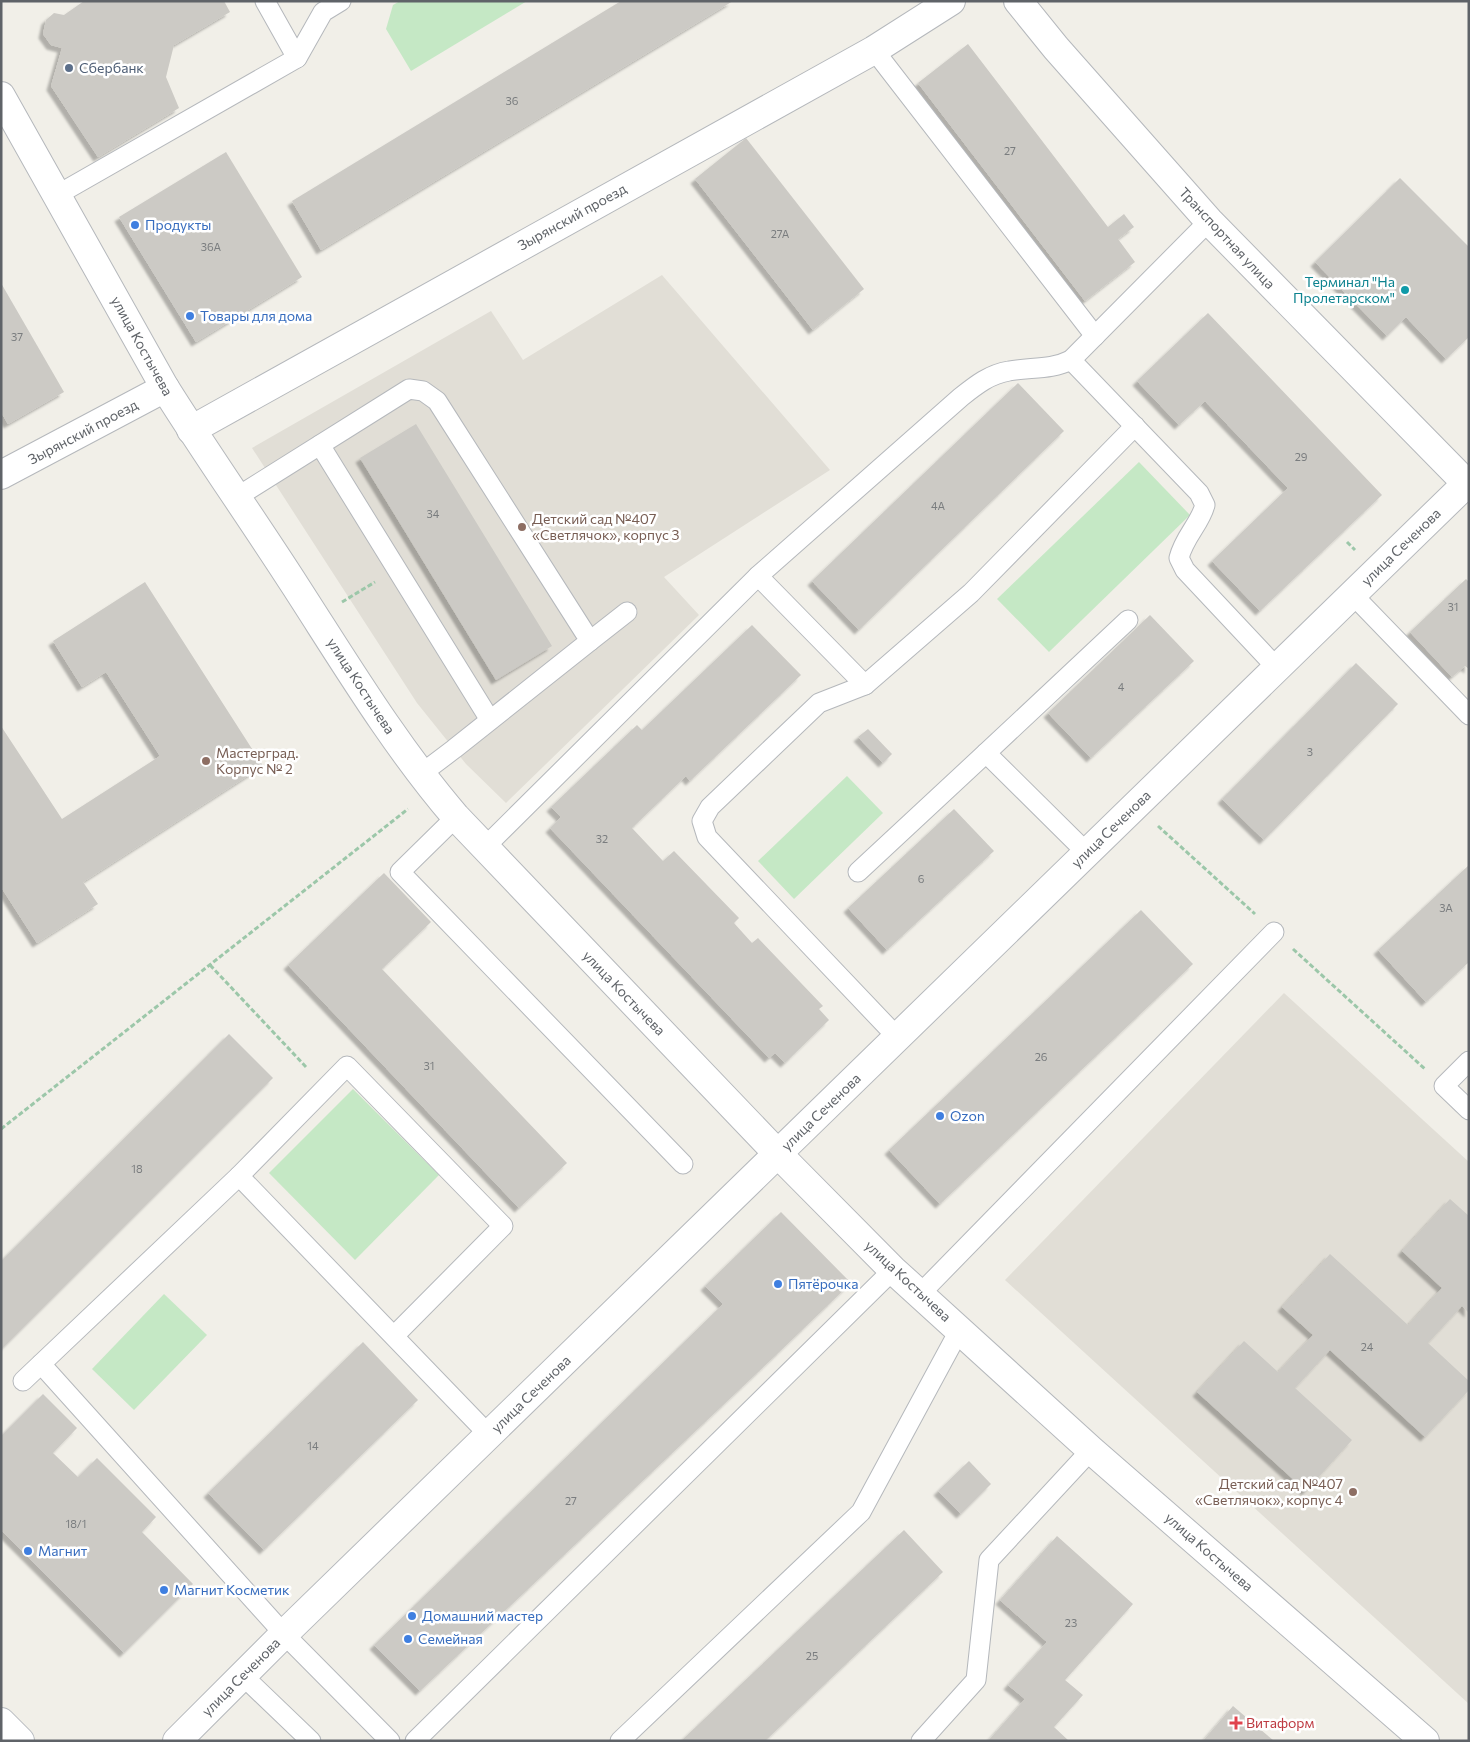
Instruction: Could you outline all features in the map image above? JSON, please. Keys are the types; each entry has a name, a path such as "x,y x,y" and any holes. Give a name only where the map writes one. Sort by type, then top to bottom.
{"street":[{"name":"Зырянский проезд","path":"191,430 874,50 951,1"},
{"name":"Транспортная улица","path":"1018,1 1062,55 1209,221 1468,485"},
{"name":"улица Костычева","path":"1,96 165,388 191,430 237,497 385,725 426,782 456,817 778,1154 893,1270 1091,1450 1425,1741"},
{"name":"Зырянский проезд","path":"2,473 165,388"},
{"name":"улица Сеченова","path":"176,1741 1352,594 1468,485"},
{"path":"1,1722 20,1741"}],"lane":[{"path":"265,1 297,58"},
{"path":"58,195 297,58 323,12 341,1"},
{"path":"874,50 1095,336"},
{"path":"485,847 758,576 961,397 986,378 1009,371 1051,367 1072,360 1209,221"},
{"path":"1072,360 1199,493 1206,505 1203,514 1182,545 1179,558 1185,570 1277,668"},
{"path":"237,497 409,389 423,391 437,401 590,641"},
{"path":"898,1038 707,836 702,821 710,807 819,704 865,685 971,593 1135,426"},
{"path":"320,444 490,720"},
{"path":"758,576 865,685"},
{"path":"1352,594 1469,715"},
{"path":"426,782 490,720 627,612"},
{"path":"858,872 1128,620"},
{"path":"986,753 1087,853"},
{"path":"456,817 400,872 683,1164"},
{"path":"920,1294 1274,932"},
{"path":"1469,1061 1444,1086 1469,1110"},
{"path":"23,1381 239,1176 347,1066 503,1226 394,1336"},
{"path":"239,1176 489,1435"},
{"path":"415,1741 893,1270"},
{"path":"620,1741 861,1512 960,1329"},
{"path":"41,1364 284,1634 390,1741"},
{"path":"921,1741 976,1680 989,1560 1091,1450"},
{"path":"242,1675 312,1741"}],"path":[{"path":"341,603 397,569"},
{"path":"1,1129 210,965 426,782"},
{"path":"210,965 325,1087"}],"shaded area":[{"name":"Детский сад №407 «Светлячок», корпус 3","path":"662,275 830,470 664,577 699,615 506,803 466,764 417,703 252,448 491,311 523,360"},
{"name":"Детский сад №407 «Светлячок», корпус 4","path":"1284,993 1469,1162 1469,1704 1005,1280"}],"green space":[{"path":"400,1 527,1 411,71 386,29 393,5"},
{"path":"1139,462 1190,515 1049,652 997,599"},
{"path":"847,776 883,813 794,899 758,861"},
{"path":"353,1089 439,1175 355,1260 269,1173"},
{"path":"164,1294 207,1335 134,1410 92,1369"}],"building":[{"path":"84,1 224,1 230,12 174,45 166,77 179,108 98,157 51,86 62,48 51,45 43,34 46,20 54,13 64,15"},
{"path":"621,1 733,1 321,250 292,201"},
{"path":"968,44 1108,227 1124,214 1134,227 1118,239 1135,262 1085,301 918,83"},
{"path":"746,138 864,289 813,330 695,179"},
{"path":"226,152 302,277 196,342 119,217"},
{"name":"Терминал \"На Пролетарском\"","path":"1400,178 1469,247 1469,337 1446,359 1406,317 1387,336 1315,262"},
{"path":"1,283 64,392 8,424 1,412"},
{"path":"1208,313 1382,495 1260,611 1212,561 1288,488 1205,401 1179,425 1137,381"},
{"path":"1018,383 1064,431 859,630 812,581"},
{"path":"416,424 552,646 496,680 360,458"},
{"path":"1466,579 1469,582 1469,669 1465,666 1452,677 1410,632"},
{"name":"Мастерград. Корпус № 2","path":"145,582 263,766 83,882 98,904 37,943 1,887 1,726 62,819 160,756 106,672 82,687 53,641"},
{"path":"1150,615 1194,661 1091,758 1048,713"},
{"path":"752,625 801,675 690,781 686,776 632,828 663,861 674,851 739,918 734,923 752,943 758,938 823,1006 819,1009 829,1020 785,1063 775,1053 769,1058 550,828 561,817 551,807 637,725 642,730"},
{"path":"1356,663 1398,704 1264,840 1222,799"},
{"path":"868,729 892,754 883,763 858,737"},
{"path":"954,809 994,851 887,950 848,908"},
{"path":"1469,865 1469,962 1426,1002 1378,950"},
{"path":"384,873 431,922 382,969 567,1163 519,1208 288,965"},
{"path":"1141,910 1193,964 940,1204 889,1150"},
{"path":"229,1034 273,1078 1,1350 1,1261"},
{"path":"1450,1199 1469,1216 1469,1313 1462,1306 1428,1343 1469,1381 1469,1390 1425,1437 1330,1350 1295,1388 1352,1440 1306,1491 1197,1392 1244,1341 1278,1372 1313,1335 1282,1307 1330,1254 1408,1325 1442,1288 1402,1251"},
{"path":"781,1212 851,1283 420,1691 374,1645 723,1304 705,1286"},
{"path":"363,1342 418,1400 264,1550 208,1493"},
{"path":"43,1394 77,1428 53,1453 78,1477 97,1458 156,1517 142,1532 193,1584 124,1653 1,1530 1,1436"},
{"path":"969,1461 991,1484 961,1514 938,1491"},
{"path":"904,1530 943,1572 765,1741 681,1741"},
{"path":"1057,1536 1133,1604 1065,1680 1083,1695 1054,1727 1069,1741 988,1741 1025,1699 1008,1685 1047,1642 1000,1600"},
{"name":"Витаформ","path":"1233,1706 1274,1741 1203,1741"}],"place":[{"name":"Сбербанк","path":"69,68"},
{"name":"Продукты","path":"135,225"},
{"name":"Терминал \"На Пролетарском\"","path":"1405,290"},
{"name":"Товары для дома","path":"190,316"},
{"name":"Детский сад №407 «Светлячок», корпус 3","path":"522,527"},
{"name":"Мастерград. Корпус № 2","path":"206,761"},
{"name":"Ozon","path":"940,1116"},
{"name":"Пятёрочка","path":"778,1284"},
{"name":"Детский сад №407 «Светлячок», корпус 4","path":"1353,1492"},
{"name":"Магнит","path":"28,1551"},
{"name":"Магнит Косметик","path":"164,1590"},
{"name":"Домашний мастер","path":"412,1616"},
{"name":"Семейная","path":"408,1639"},
{"name":"Витаформ","path":"1236,1723"}]}
